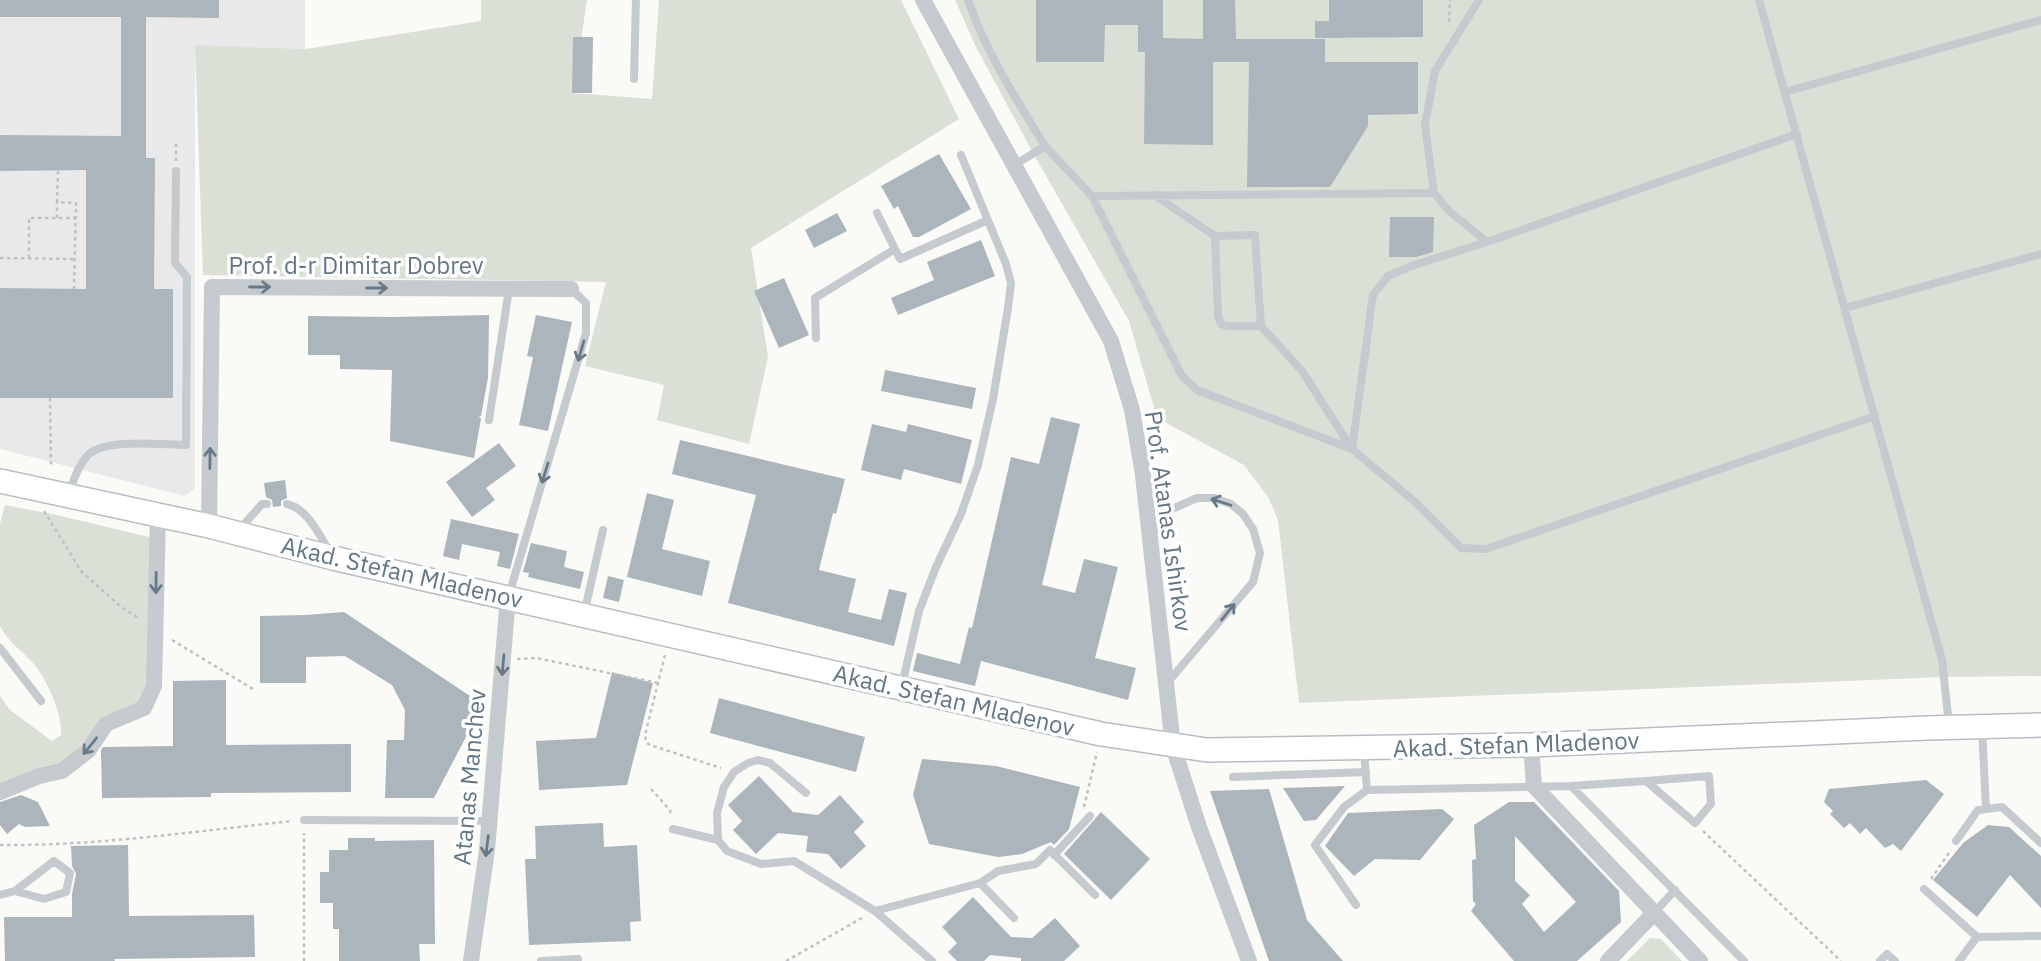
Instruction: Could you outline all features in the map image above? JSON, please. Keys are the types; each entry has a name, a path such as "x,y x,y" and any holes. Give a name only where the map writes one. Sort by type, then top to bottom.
{"street":[{"name":"Prof. Atanas Ishirkov","path":"923,0 1111,341 1132,410 1143,475 1173,746 1199,827 1249,961"},
{"name":"Prof. d-r Dimitar Dobrev","path":"209,526 212,287 571,289"},
{"name":"Akad. Stefan Mladenov","path":"0,481 209,526 333,558 1101,734 1173,746 1207,750 1531,745 2041,725"},
{"path":"0,792 39,776 62,771 88,751 106,724 144,708 154,686 158,515"},
{"name":"Atanas Manchev","path":"471,961 490,821 508,597"},
{"path":"1531,745 1534,786 1700,961"},
{"path":"1608,961 1654,913"}],"lane":[{"path":"634,79 636,0"},
{"path":"968,0 979,31 1009,89 1045,146 1092,196 1182,376 1197,390 1352,449"},
{"path":"1479,0 1435,71 1425,125 1434,193 1449,211 1486,242"},
{"path":"1759,0 1942,660 1950,728"},
{"path":"1785,92 2041,20"},
{"path":"1352,449 1373,295 1388,276 1797,134"},
{"path":"1013,166 1045,146"},
{"path":"901,688 919,611 961,514 978,465 993,399 1011,283 1006,264 961,155"},
{"path":"68,495 78,469 88,455 96,450 112,445 186,446 187,277 175,264 176,171"},
{"path":"1092,196 1434,193"},
{"path":"1154,195 1215,236 1255,235 1261,326 1302,371 1352,449 1415,502 1461,548 1486,548 1875,416"},
{"path":"877,213 900,259 988,220"},
{"path":"1215,236 1218,316 1222,324 1261,326"},
{"path":"816,338 815,298 895,249"},
{"path":"1845,308 2041,254"},
{"path":"489,420 509,289"},
{"path":"508,597 586,333 586,303 571,289"},
{"path":"1151,535 1172,509 1197,498 1214,498 1231,504 1243,514 1253,529 1260,553 1253,582 1167,682"},
{"path":"287,503 308,517 333,558"},
{"path":"236,533 262,504 267,504"},
{"path":"584,614 603,530"},
{"path":"0,648 41,701"},
{"path":"1981,726 1986,809"},
{"path":"1364,748 1367,790"},
{"path":"718,840 717,813 724,787 734,772 747,763 758,760 770,763 806,793"},
{"path":"1233,777 1366,772"},
{"path":"1356,905 1315,845 1344,807 1367,790 1571,786 1646,780 1709,776 1711,804 1695,823 1646,780"},
{"path":"1571,786 1744,961"},
{"path":"1956,841 1978,810 2002,807 2041,844"},
{"path":"1055,855 1086,814"},
{"path":"304,820 490,821"},
{"path":"673,828 718,840 727,851 761,864 794,861 875,911 932,961"},
{"path":"875,911 980,883 998,871 1036,864 1050,850 1095,895"},
{"path":"0,895 15,891 54,861 70,873 66,892 44,899 15,891"},
{"path":"980,883 1014,918"},
{"path":"1924,889 1977,937 2041,936"},
{"path":"1654,913 1675,890"},
{"path":"1959,961 1977,937"},
{"path":"1880,961 1887,954 1895,961"},
{"path":"541,961 578,959"}],"path":[{"path":"176,143 176,171"},
{"path":"57,218 58,170"},
{"path":"57,202 76,203 74,289"},
{"path":"29,258 29,218 75,218"},
{"path":"0,258 75,259"},
{"path":"50,398 51,466"},
{"path":"34,509 44,511 81,571 121,607 253,689"},
{"path":"671,635 645,735 646,741 650,745 734,772"},
{"path":"503,660 536,658 659,683"},
{"path":"1086,814 1101,734"},
{"path":"651,789 670,810 673,828"},
{"path":"0,845 44,846 304,820 304,961"},
{"path":"1695,823 1841,961"},
{"path":"1924,889 1956,841"},
{"path":"786,961 875,911"}],"shaded area":[{"path":"0,0 305,0 305,49 195,46 195,488 185,496 0,449"},
{"path":"481,0 587,0 573,93 652,99 659,0 901,0 959,119 751,248 768,357 749,444 657,420 664,385 585,366 606,282 203,275 195,45 306,49 481,21"},
{"path":"955,0 2041,0 2041,676 1944,677 1299,703 1278,520 1268,497 1244,465 1157,418 1129,321 1033,153 975,45"},
{"path":"5,505 157,539 154,686 144,708 106,724 62,771 0,787 0,696 10,710 52,741 61,735 57,709 46,682 0,626 0,524"},
{"path":"1650,938 1661,939 1682,961 1627,961"}],"building":[{"path":"0,0 219,0 219,18 146,17 146,158 155,158 154,289 173,289 173,398 0,398 0,288 86,289 86,170 0,171 0,135 121,136 121,17 0,17"},
{"path":"1036,0 1163,0 1163,38 1203,39 1203,0 1235,0 1236,39 1325,39 1325,62 1418,62 1418,114 1368,115 1368,126 1330,187 1247,187 1249,62 1213,62 1213,145 1144,144 1145,52 1138,52 1138,25 1105,25 1104,62 1036,62"},
{"path":"1329,0 1423,0 1423,37 1315,38 1315,21 1329,21"},
{"path":"573,37 593,37 592,93 572,93"},
{"path":"939,154 971,209 919,237 913,237 898,206 894,209 881,186"},
{"path":"837,213 847,231 814,248 805,230"},
{"path":"1390,217 1434,217 1433,252 1416,257 1389,257"},
{"path":"981,240 995,276 898,315 891,298 934,280 927,262"},
{"path":"784,278 809,335 779,348 754,291"},
{"path":"489,315 488,378 479,416 481,419 474,458 390,441 392,370 340,369 340,355 308,355 308,316"},
{"path":"536,315 572,322 548,431 519,425 533,357 527,356"},
{"path":"885,370 976,388 972,409 881,391"},
{"path":"1051,417 1080,424 1042,585 1075,593 1084,559 1118,567 1095,658 1136,668 1128,700 981,661 975,686 913,671 917,653 960,664 969,627 972,628 1011,457 1039,464"},
{"path":"872,424 906,432 908,424 972,440 961,484 904,469 901,480 861,470"},
{"path":"680,440 845,479 836,514 833,513 819,570 856,579 848,612 881,620 889,589 907,593 894,646 728,603 756,495 672,474"},
{"path":"499,443 516,466 486,488 495,500 472,517 446,482"},
{"path":"285,480 287,498 281,501 281,506 273,507 272,500 266,497 264,483"},
{"path":"647,493 674,500 662,549 710,561 702,596 627,577"},
{"path":"451,519 519,534 510,569 497,566 500,552 462,544 459,560 443,556"},
{"path":"531,543 567,551 564,567 584,572 580,589 528,577 529,573 523,572"},
{"path":"608,576 624,580 619,602 603,598"},
{"path":"344,612 476,700 467,735 434,798 385,798 387,740 404,740 405,710 392,685 345,656 306,657 306,683 260,683 260,616"},
{"path":"612,672 653,683 627,785 539,790 536,741 596,738"},
{"path":"226,680 226,745 351,744 351,792 211,793 211,797 102,798 103,747 173,746 173,681"},
{"path":"719,698 865,737 856,772 710,733"},
{"path":"922,759 996,766 1080,787 1069,829 1054,845 1051,842 1022,854 998,857 929,844 913,795"},
{"path":"759,776 793,812 818,815 840,795 864,822 854,832 866,846 841,869 828,854 806,852 808,836 778,833 756,854 733,830 742,821 728,805"},
{"path":"1926,780 1944,794 1901,851 1893,844 1885,848 1866,828 1860,834 1850,823 1844,828 1830,814 1833,811 1824,802 1829,789"},
{"path":"1345,786 1316,820 1304,821 1283,788"},
{"path":"1269,789 1307,920 1343,961 1269,961 1210,791"},
{"path":"21,795 38,802 50,826 25,827 19,824 7,834 0,825 0,802"},
{"path":"1509,802 1534,802 1619,891 1621,922 1577,961 1514,961 1471,911 1476,904 1473,901 1472,860 1476,859 1474,825","holes":["1515,836 1576,902 1544,932 1522,904 1530,895 1515,881"]},
{"path":"1442,809 1454,819 1420,860 1375,859 1354,876 1325,846 1348,813"},
{"path":"1101,812 1150,859 1111,900 1064,854"},
{"path":"603,823 604,847 637,845 641,921 630,922 631,941 529,945 525,859 536,859 535,826"},
{"path":"1988,825 2009,827 2041,856 2041,908 2010,875 1977,917 1933,880 1963,843"},
{"path":"348,838 375,838 375,841 434,840 435,944 419,944 420,961 339,961 339,929 333,929 333,903 320,903 320,872 329,872 329,850 348,850"},
{"path":"128,845 129,916 254,915 255,957 5,961 4,917 72,917 72,894 76,874 72,866 71,846"},
{"path":"973,897 1011,937 1032,938 1055,918 1080,946 1064,961 1021,961 1021,958 990,955 984,961 957,961 948,952 957,943 942,927"}]}
